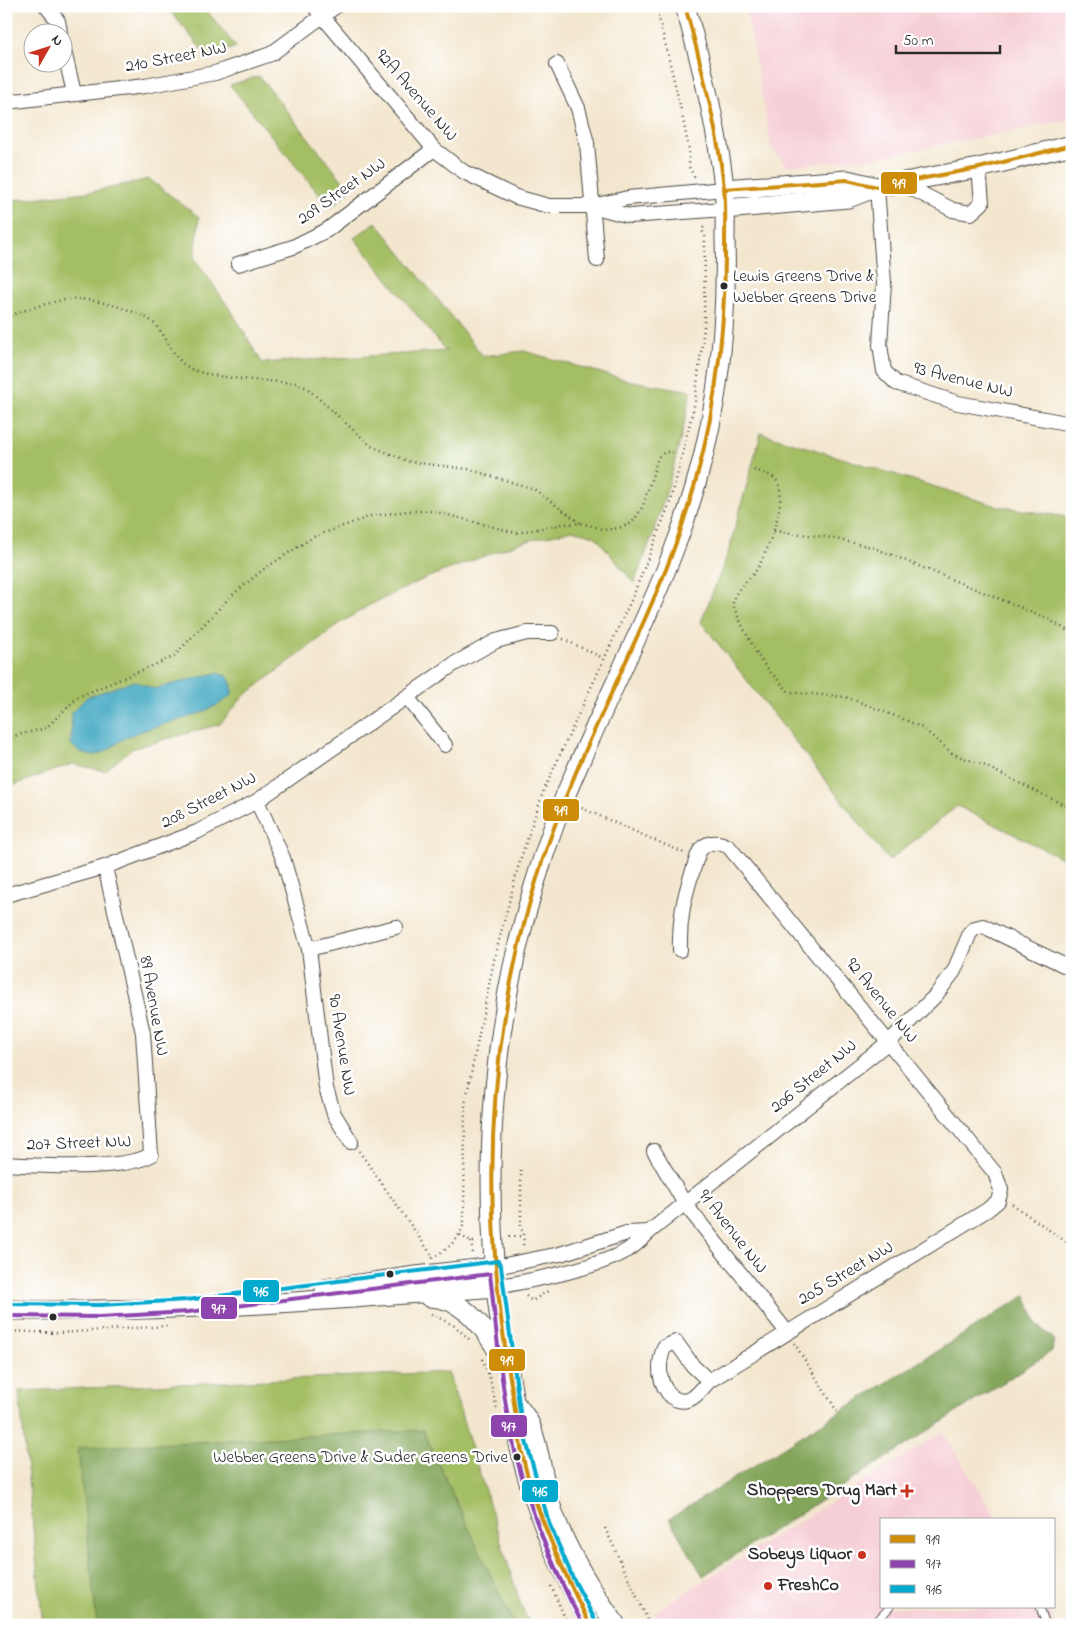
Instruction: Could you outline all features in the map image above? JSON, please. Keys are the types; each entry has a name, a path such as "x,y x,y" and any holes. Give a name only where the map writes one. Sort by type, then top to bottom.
{"main road":[{"path":"590,1625 567,1581 540,1516 516,1428 514,1402 506,1367 496,1287 491,1199 492,1132 499,1054 508,993 527,912 557,818 623,668 680,531 696,482 716,398 722,349 726,270 724,189 701,59 685,6"},
{"path":"724,209 848,198 876,187 978,168 1072,145"},
{"path":"724,189 847,180 876,187"},
{"path":"188,1306 495,1267"},
{"path":"6,1310 100,1311 188,1306 258,1305 496,1287"},
{"path":"388,1296 436,1297 465,1310 491,1338 506,1367"},
{"path":"514,1402 531,1426 540,1471 553,1513 568,1548 596,1597 616,1625"}],"street":[{"path":"46,6 58,22"},
{"name":"210 Street NW","path":"6,102 145,86 215,73 271,54 318,12 336,6"},
{"name":"92A Avenue NW","path":"318,12 434,149 464,172 516,197 549,206 592,206 628,198 724,189"},
{"path":"557,64 578,108 587,143 597,260"},
{"path":"69,72 74,93"},
{"name":"209 Street NW","path":"238,264 293,247 327,230 434,149"},
{"path":"901,182 953,210 971,213 982,203 978,168"},
{"name":"93 Avenue NW","path":"876,187 884,283 880,344 884,371 896,383 958,403 1072,424"},
{"name":"92A Avenue NW","path":"592,206 630,216 724,209"},
{"name":"208 Street NW","path":"6,895 105,866 197,832 257,801 454,664 496,641 527,633 552,633"},
{"path":"407,697 445,745"},
{"name":"90 Avenue NW","path":"257,801 283,858 309,949 326,1088 334,1114 351,1142"},
{"name":"92 Avenue NW","path":"697,859 701,850 715,842 729,847 890,1041 995,1173 1000,1184 1000,1196"},
{"path":"680,950 679,924 684,895 697,859"},
{"name":"89 Avenue NW","path":"105,866 143,1033 151,1154"},
{"name":"206 Street NW","path":"496,1287 526,1282 606,1260 631,1248 890,1041 936,995 954,971 970,932 975,928 982,926 1072,969"},
{"path":"309,949 396,927"},
{"name":"91 Avenue NW","path":"654,1151 685,1204 787,1332"},
{"name":"207 Street NW","path":"6,1164 90,1165 141,1160 151,1154"},
{"name":"205 Street NW","path":"709,1381 987,1210 1000,1196"},
{"path":"495,1267 560,1254 627,1233 649,1232"}],"lane":[{"path":"873,1625 889,1608"},
{"path":"1040,1608 1046,1625"}],"path":[{"path":"656,6 680,105 689,149 689,167 694,172"},
{"path":"6,317 70,299 92,301 126,310 147,318 156,324 178,358 194,370 296,383 312,392 371,446 410,462 468,469 534,489 581,524"},
{"path":"6,738 46,728 78,697 173,658 231,596 264,569 314,537 349,522 384,513 433,511 516,533 565,524 581,524 606,530 622,527 632,522 643,506 658,457 665,452 675,452"},
{"path":"754,470 775,478 779,485 781,498 774,531 757,569 739,589 732,604 734,611 764,664 789,692 846,697 908,721 924,729 953,754 983,765 1072,809"},
{"path":"774,531 826,537 872,547 1044,617 1072,633"},
{"path":"552,633 623,668"},
{"path":"572,803 697,859"},
{"path":"351,1142 369,1163 436,1262"},
{"path":"521,1170 522,1236"},
{"path":"1000,1196 1072,1246"},
{"path":"432,1258 455,1242 460,1235 471,1242"},
{"path":"528,1296 532,1301 549,1291"},
{"path":"787,1332 837,1411"},
{"path":"605,1528 650,1625"}],"shaded area":[{"path":"743,6 1072,6 1072,119 875,158 787,166 771,147 748,19"},
{"path":"943,1432 997,1518 880,1518 880,1608 1049,1608 1056,1625 662,1625 654,1612"}],"green space":[{"path":"166,6 203,6 236,47 208,57"},
{"path":"259,76 350,190 330,208 230,85"},
{"path":"149,179 199,217 195,259 234,315 262,363 446,351 354,238 376,222 483,356 524,351 626,380 691,391 667,488 652,536 634,583 595,536 572,530 519,543 426,578 368,606 339,624 244,696 220,724 131,749 105,771 72,764 6,788 6,201 96,191"},
{"path":"761,433 997,506 1072,518 1072,863 957,806 889,861 701,622 728,553"},
{"path":"1026,1295 1037,1325 1054,1339 1052,1351 703,1576 669,1519"},
{"path":"448,1372 522,1609 531,1625 43,1625 19,1391"},
{"path":"423,1430 514,1625 97,1625 78,1448"}],"water":[{"path":"216,673 227,676 232,685 232,695 209,709 196,715 131,735 95,755 85,754 71,744 72,712 87,697 134,681 154,689"}],"transit line":[{"name":"919","path":"590,1625 548,1534 528,1477 519,1440 501,1313 495,1248 492,1183 494,1118 500,1053 510,989 524,925 542,862 570,787 667,567 694,489 712,410 722,328 725,194 713,119 685,6"},
{"name":"919","path":"724,189 847,180 877,187 979,168 1072,145"},
{"name":"916","path":"6,1304 100,1305 187,1300 498,1261 501,1266 522,1427 549,1523 573,1578 596,1622"},
{"name":"917","path":"6,1316 100,1317 188,1312 490,1274 498,1352 516,1455 539,1530 583,1625"}],"place":[{"name":"Lewis Greens Drive & Webber Greens Drive","path":"724,286"},
{"name":"Webber Greens Drive & Suder Greens Drive","path":"517,1457"},
{"name":"Shoppers Drug Mart","path":"907,1491"},
{"name":"Sobeys Liquor","path":"862,1555"},
{"name":"FreshCo","path":"768,1586"}]}
